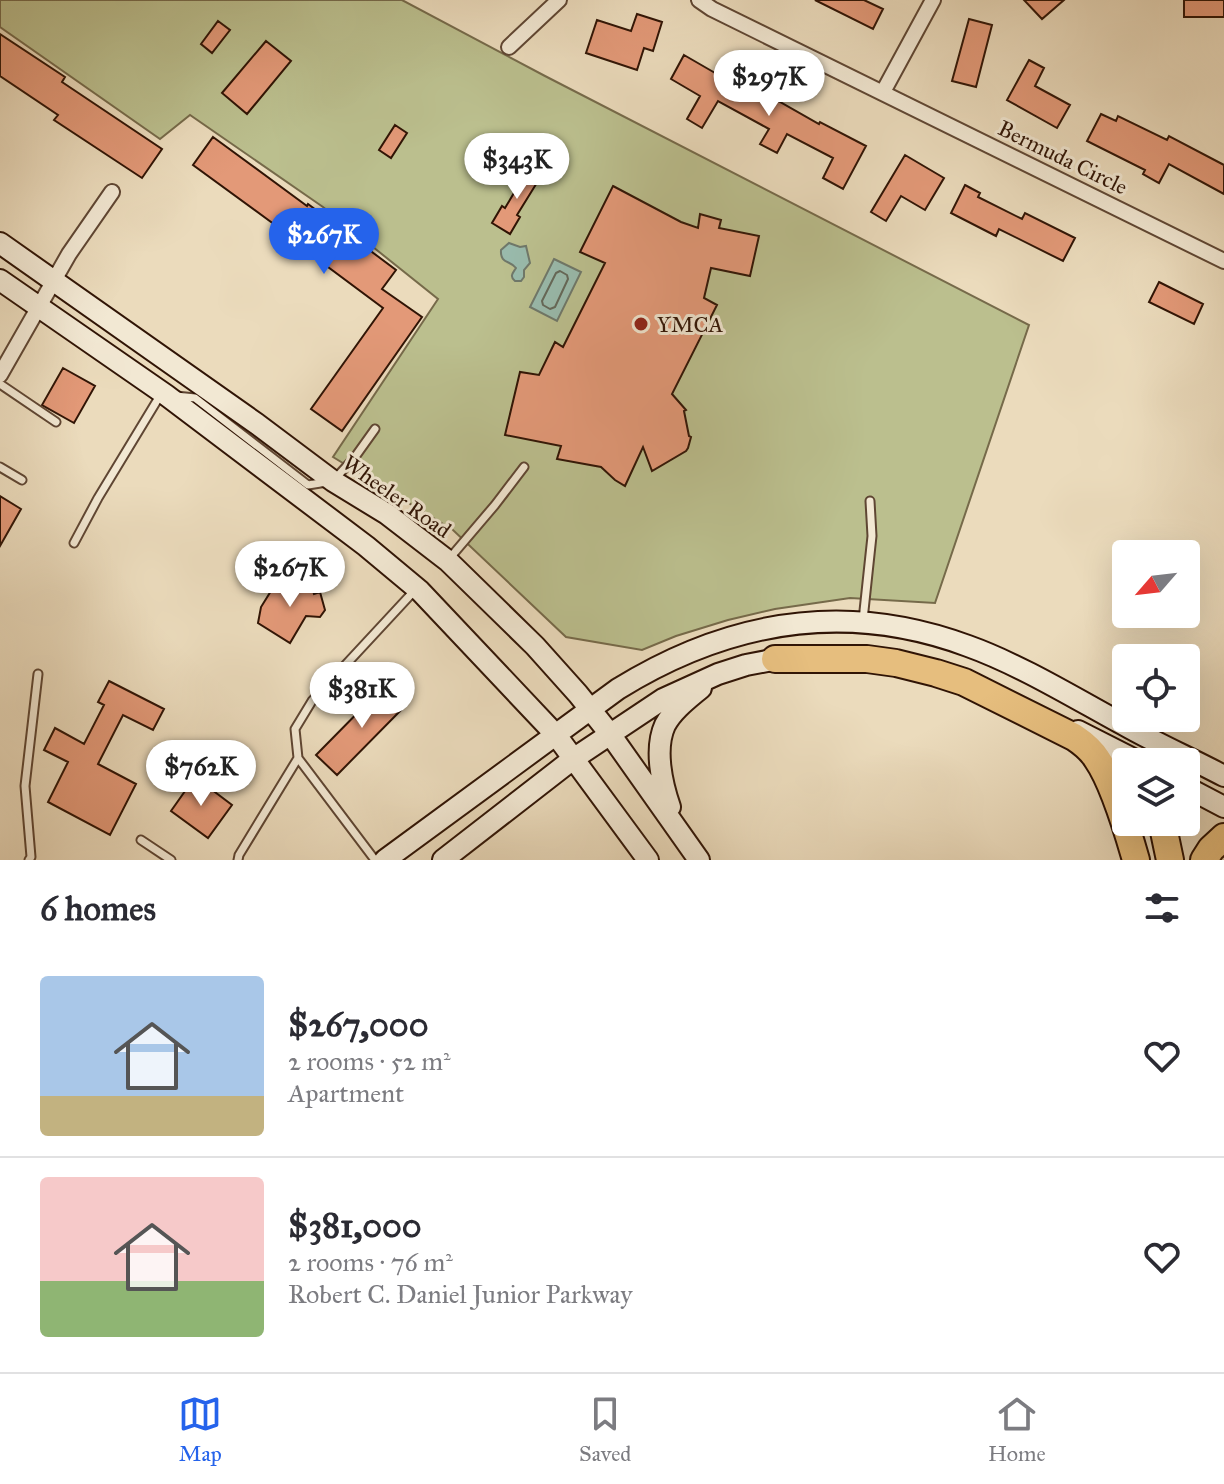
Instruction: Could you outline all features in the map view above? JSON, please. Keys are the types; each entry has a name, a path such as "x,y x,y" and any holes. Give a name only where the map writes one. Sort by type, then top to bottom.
{"highway":[{"path":"775,659 867,659 936,673 964,682 1074,737 1099,760 1132,842"},
{"path":"1165,836 1170,860"},
{"path":"1204,860 1224,837"}],"main road":[{"name":"Wheeler Road","path":"0,243 333,481 387,514 448,561 535,646 578,694 699,860"},
{"path":"0,280 164,393 417,588 556,735 648,860"},
{"path":"385,860 589,709 650,669 678,655 734,635 793,624 863,622 912,629 969,646 1050,685 1153,748"},
{"path":"443,860 573,759 663,699 718,674 775,659 834,650 902,654 961,672 1000,689 1112,748"},
{"path":"678,830 662,783 660,754 665,727 682,704 718,674"},
{"path":"1200,768 1224,776"},
{"path":"1200,794 1224,807"}],"street":[{"path":"509,47 559,0"},
{"name":"Bermuda Circle","path":"699,0 1224,261"},
{"path":"883,92 933,0"},
{"path":"0,375 69,254 112,192"}],"lane":[{"path":"0,384 56,422"},
{"path":"74,543 105,486 164,393 195,398 308,485 333,481 375,429"},
{"path":"0,467 22,480"},
{"path":"448,561 524,467"},
{"path":"863,622 872,536 870,501"},
{"path":"375,860 298,758 295,729 312,701 417,588"},
{"path":"29,860 30,827 25,786 38,674"},
{"path":"238,860 298,758"},
{"path":"141,840 171,860"}],"green space":[{"path":"0,0 402,0 1029,325 935,603 850,598 775,609 676,636 642,650 566,637 453,530 333,457 438,299 323,207 190,115 160,139 0,27"}],"water":[{"path":"509,243 526,246 530,263 521,281 512,278 516,268 502,258 501,250"},
{"path":"554,259 581,272 557,321 530,307"}],"building":[{"path":"815,0 864,0 883,9 873,29"},
{"path":"1024,0 1064,0 1042,19"},
{"path":"1184,0 1224,0 1224,17 1184,17"},
{"path":"637,14 662,22 653,51 644,48 637,70 586,53 597,20 631,31"},
{"path":"969,19 992,25 976,87 952,81"},
{"path":"218,21 230,30 212,53 201,44"},
{"path":"0,34 65,77 62,82 162,149 142,178 54,120 58,115 0,76"},
{"path":"266,41 291,61 247,114 222,93"},
{"path":"684,55 748,92 752,86 819,124 866,146 843,189 823,178 833,158 787,134 777,153 760,144 769,129 718,101 702,128 687,119 700,96 671,79"},
{"path":"1029,60 1044,68 1035,86 1070,105 1057,128 1007,100"},
{"path":"1101,114 1116,121 1118,116 1167,140 1169,136 1224,165 1224,194 1169,164 1159,183 1143,174 1145,170 1087,141"},
{"path":"395,125 407,133 391,158 379,150"},
{"path":"213,137 396,270 382,289 422,317 342,431 311,409 383,308 193,165"},
{"path":"905,155 944,178 925,210 901,196 886,221 871,212"},
{"path":"530,166 543,173 517,215 520,217 510,234 492,223 502,206 505,208"},
{"path":"965,185 980,193 978,197 1022,219 1025,213 1075,238 1063,261 999,229 996,236 951,213"},
{"name":"YMCA","path":"613,186 698,228 700,214 721,220 719,228 759,236 750,276 711,268 704,298 717,305 672,394 686,410 691,437 688,448 652,471 643,447 625,486 601,467 557,459 561,446 505,435 520,372 539,375 555,342 563,347 605,263 580,252"},
{"path":"1159,282 1203,304 1194,324 1149,302"},
{"path":"63,368 95,386 74,423 42,405"},
{"path":"0,496 21,509 0,546"},
{"path":"280,580 297,586 310,582 314,594 320,592 325,610 320,617 306,616 290,643 258,623 261,607 271,591 276,590"},
{"path":"109,681 164,709 153,730 123,715 98,764 136,784 110,835 48,802 68,762 44,750 55,728 84,744 104,705 98,702"},
{"path":"386,684 407,704 337,775 316,755"},
{"path":"195,777 232,805 208,838 171,811"}],"place":[{"name":"YMCA","path":"641,324"}]}
